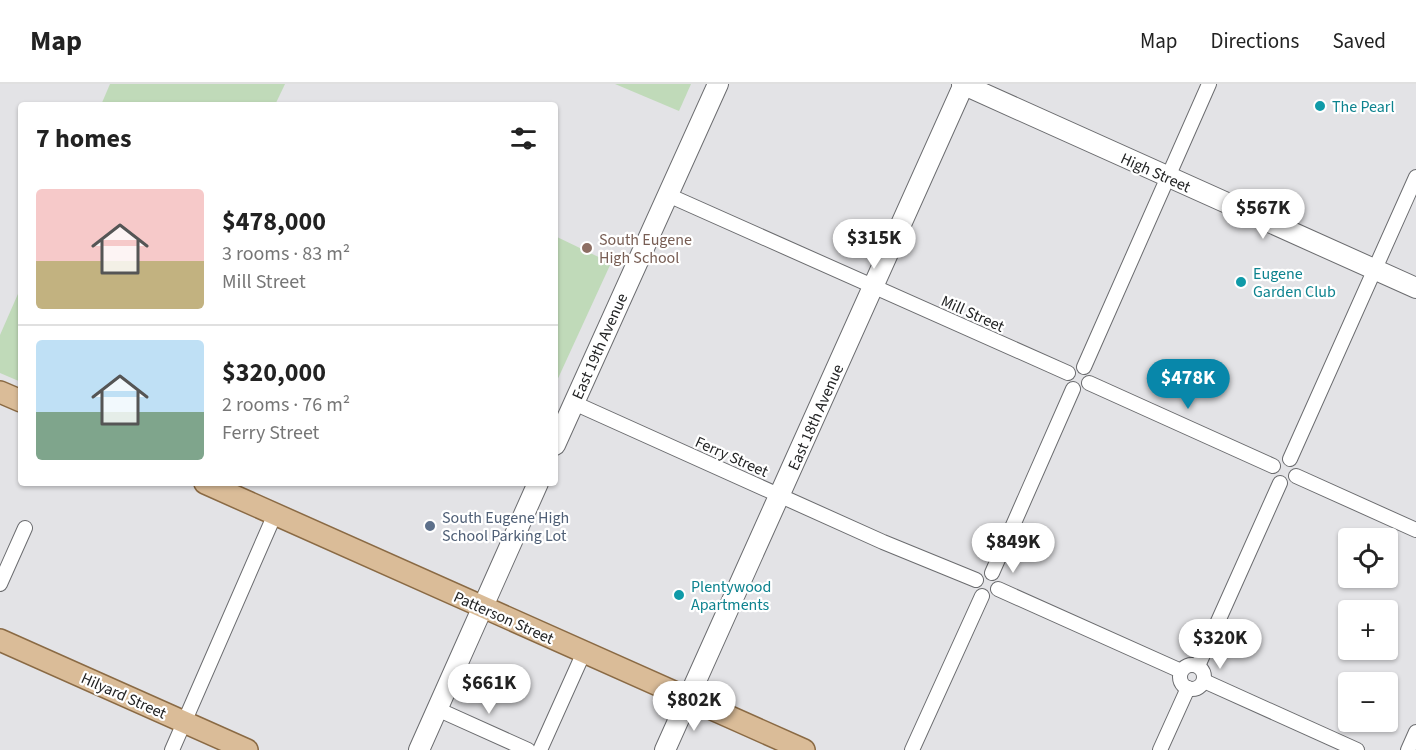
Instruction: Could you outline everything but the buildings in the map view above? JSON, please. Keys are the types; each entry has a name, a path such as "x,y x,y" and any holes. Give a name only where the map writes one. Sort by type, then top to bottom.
{"main road":[{"path":"0,392 18,400"},
{"name":"Patterson Street","path":"212,486 804,750"},
{"name":"Hilyard Street","path":"0,640 247,750"}],"street":[{"name":"East 19th Avenue","path":"558,438 718,84"},
{"name":"High Street","path":"963,84 1416,288"},
{"name":"East 18th Avenue","path":"665,750 963,84"},
{"path":"1084,367 1209,84"},
{"path":"1290,459 1416,177"},
{"name":"Mill Street","path":"668,195 1068,373"},
{"path":"1075,367 1084,367 1090,374 1089,383 1082,389 1073,389 1067,382 1068,373 1075,367"},
{"path":"1089,383 1273,466"},
{"path":"992,573 1073,389"},
{"name":"Ferry Street","path":"574,403 883,542 976,580"},
{"path":"1280,483 1273,476 1273,466 1278,460 1290,459"},
{"path":"1280,483 1291,481 1296,476 1297,468 1290,459"},
{"path":"1296,476 1416,530"},
{"path":"1198,666 1280,483"},
{"path":"418,750 537,486"},
{"path":"172,750 275,514"},
{"path":"0,584 25,528"},
{"path":"982,573 992,573 998,580 998,589 992,596 982,596 976,589 976,580 982,573"},
{"path":"998,589 1181,671"},
{"path":"912,750 982,596"},
{"path":"540,750 584,652"},
{"path":"1188,688 1181,679 1181,671 1186,666 1198,666"},
{"path":"1188,688 1199,687 1204,681 1204,674 1198,666"},
{"path":"1204,681 1357,750"},
{"path":"1160,750 1188,688"},
{"path":"437,709 528,750"},
{"path":"1408,750 1416,732"}],"green space":[{"path":"110,84 285,84 276,102 102,102"},
{"path":"615,84 691,84 679,111"},
{"path":"558,237 611,263 558,378"},
{"path":"18,294 18,381 0,373 0,335"}],"place":[{"name":"The Pearl","path":"1320,106"},
{"name":"South Eugene High School","path":"587,248"},
{"name":"Eugene Garden Club","path":"1241,282"},
{"name":"South Eugene High School Parking Lot","path":"430,526"},
{"name":"Plentywood Apartments","path":"679,595"}]}
